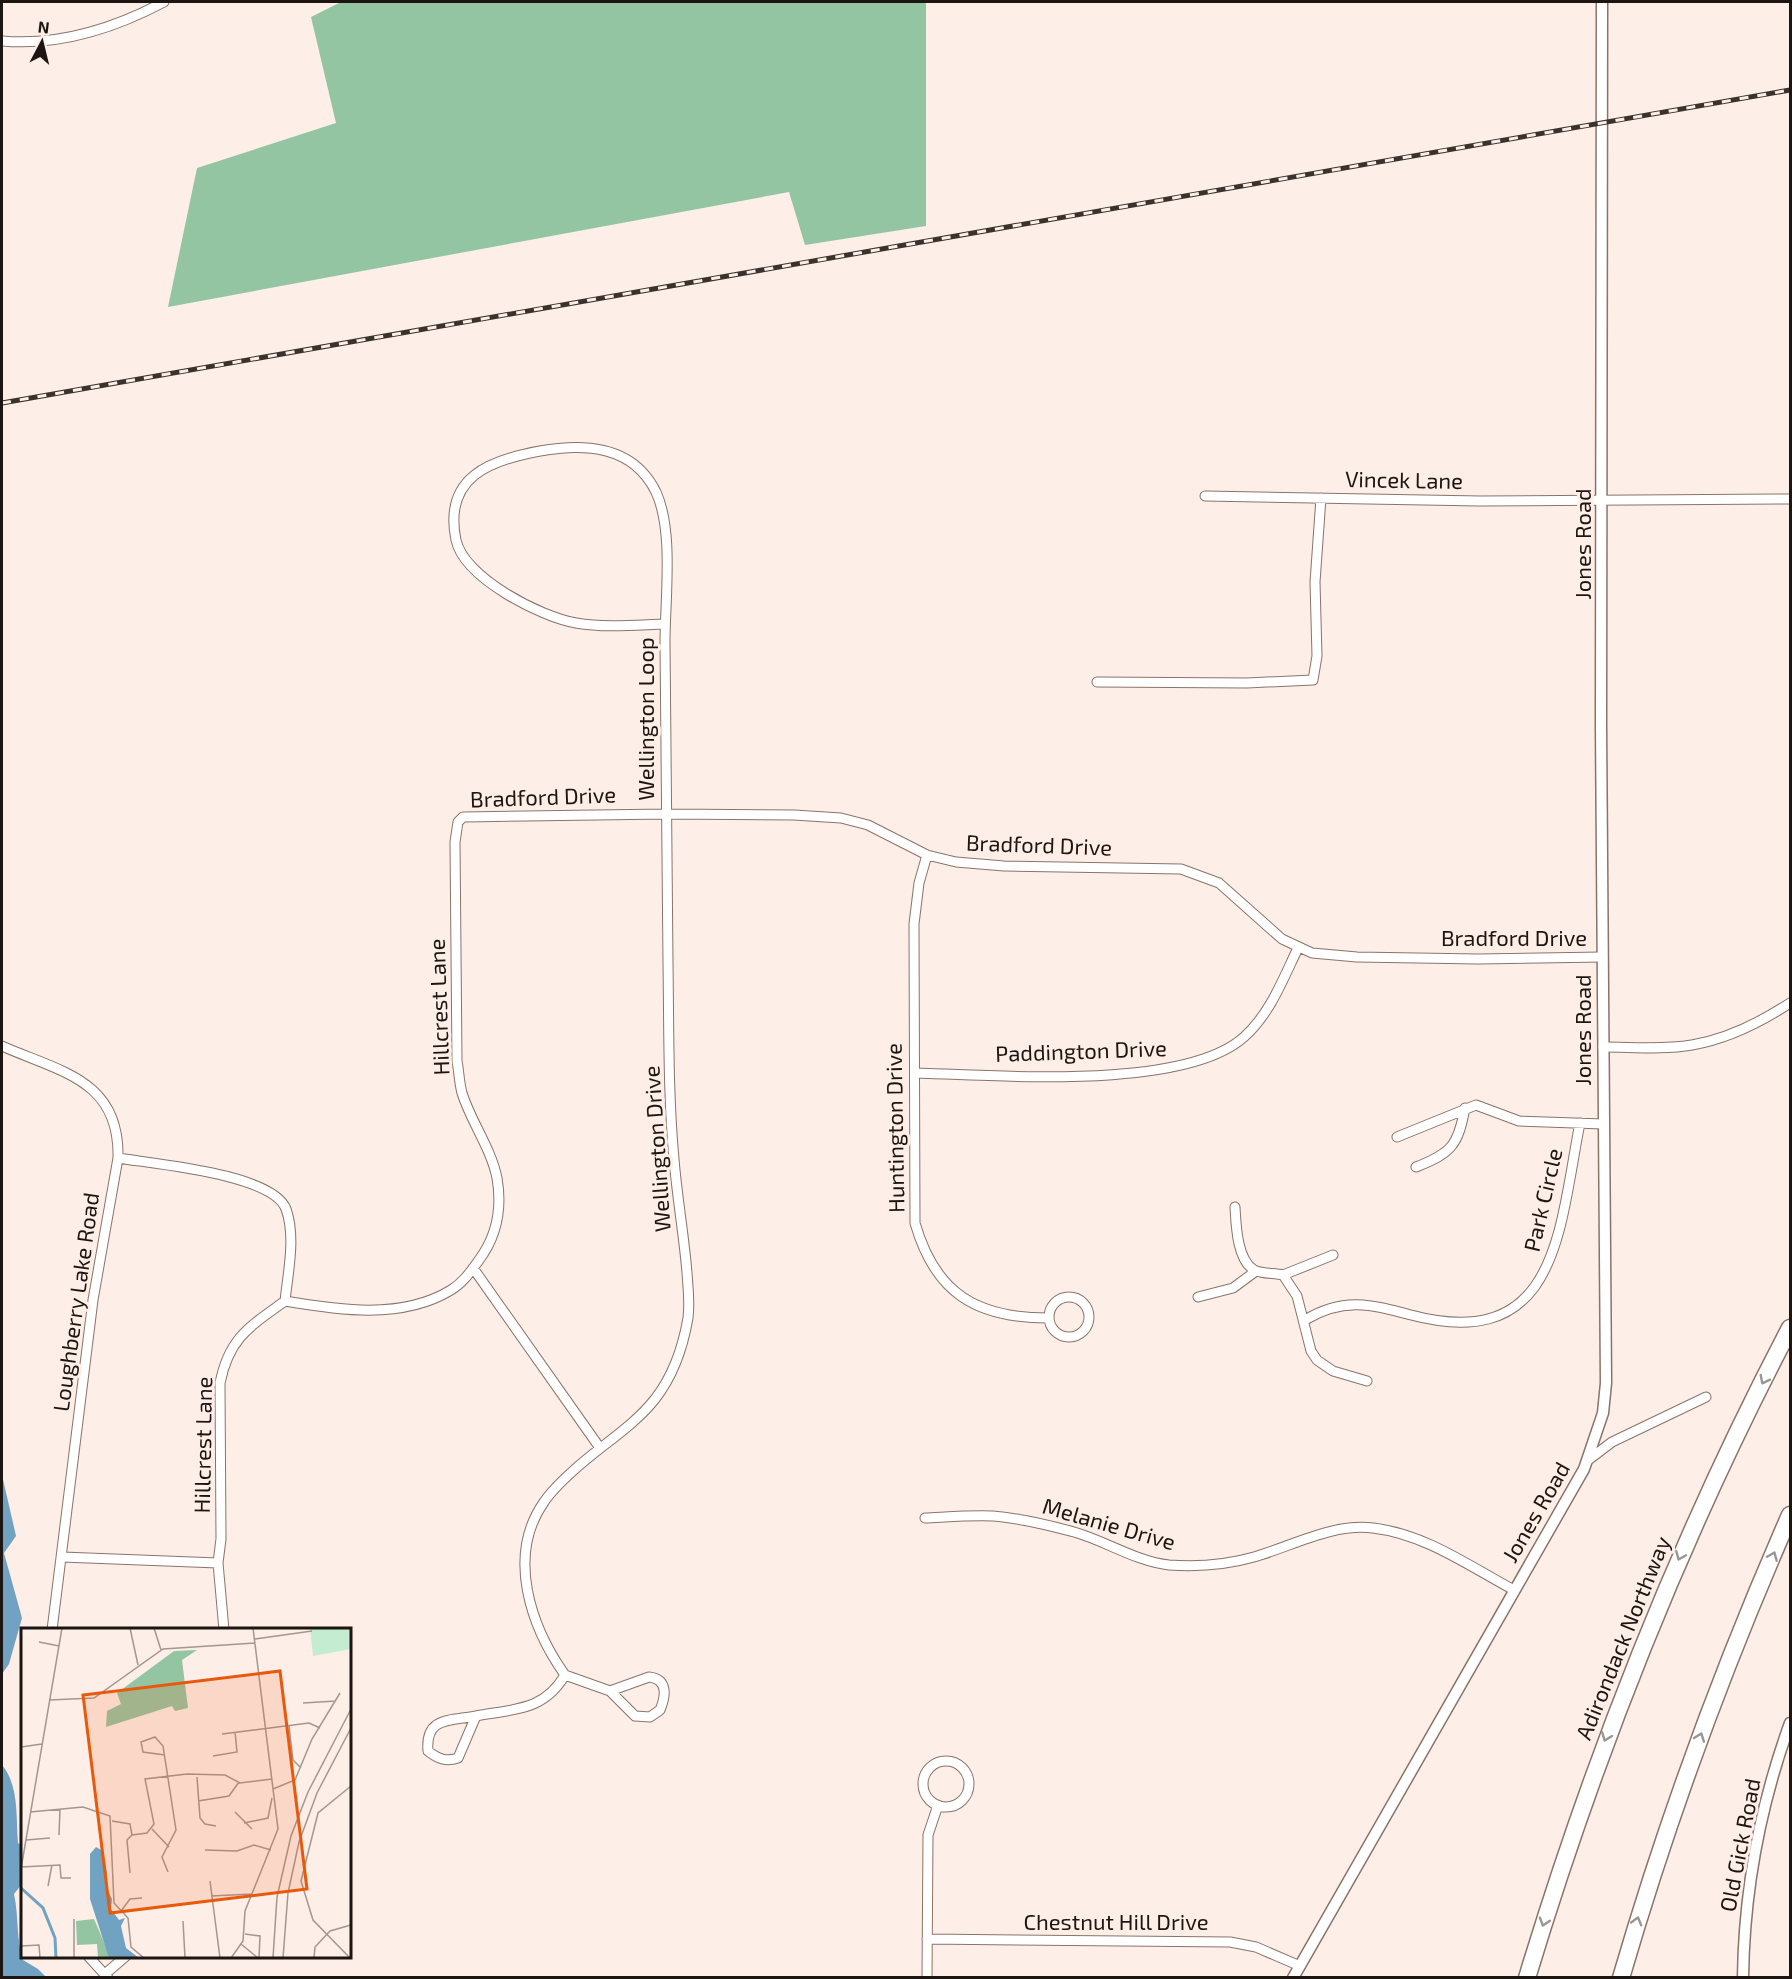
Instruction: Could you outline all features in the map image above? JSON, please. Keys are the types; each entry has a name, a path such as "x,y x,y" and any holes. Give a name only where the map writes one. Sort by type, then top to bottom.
{"highway":[{"name":"Adirondack Northway","path":"1527,1977 1557,1880 1620,1702 1710,1488 1791,1328"},
{"path":"1621,1977 1671,1815 1722,1679 1791,1515"}],"street":[{"path":"2,40 22,42 94,31 138,16 164,2"},
{"name":"Jones Road","path":"1293,1977 1587,1461 1603,1413 1606,1383 1602,957 1603,499 1600,147 1602,2"},
{"path":"569,446 603,449 636,467 655,491 662,516 665,543 665,624 573,623 522,601 477,575 460,552 454,525 458,501 469,480 493,462 569,446"},
{"name":"Vincek Lane","path":"1205,495 1322,498 1791,500"},
{"path":"1097,682 1248,683 1313,680 1317,656 1315,582 1322,498"},
{"name":"Wellington Loop","path":"665,624 666,814"},
{"name":"Wellington Drive","path":"566,1675 548,1652 532,1612 525,1580 530,1531 546,1498 640,1415 669,1378 682,1346 689,1307 670,1100 666,814"},
{"name":"Bradford Drive","path":"458,822 463,817 476,815 794,814 841,818 868,825 927,855 956,862 1004,866 1181,869 1219,883 1282,939 1298,948 1321,954 1357,957 1602,957"},
{"name":"Hillcrest Lane","path":"224,1628 218,1563 221,1539 220,1383 225,1360 237,1340 250,1326 285,1301 338,1310 407,1306 426,1302 452,1290 473,1268 485,1252 495,1228 500,1198 493,1164 460,1083 455,842 458,822"},
{"name":"Huntington Drive","path":"927,855 919,883 914,924 912,1002 915,1073 915,1222 929,1260 948,1286 984,1309 1008,1315 1047,1318"},
{"name":"Paddington Drive","path":"915,1073 1124,1074 1166,1070 1198,1063 1234,1045 1256,1025 1277,992 1298,948"},
{"path":"1603,1047 1666,1047 1710,1041 1764,1020 1791,1003"},
{"name":"Loughberry Lake Road","path":"2,1046 81,1081 96,1091 109,1106 115,1121 118,1158 93,1300 52,1628"},
{"path":"1397,1137 1465,1108 1482,1105 1519,1121 1603,1124"},
{"path":"1416,1167 1437,1159 1450,1150 1458,1139 1465,1108"},
{"name":"Park Circle","path":"1305,1320 1326,1309 1349,1304 1370,1304 1434,1321 1474,1320 1509,1311 1521,1304 1547,1270 1557,1239 1580,1123"},
{"path":"118,1158 236,1178 263,1187 280,1199 289,1221 285,1301"},
{"path":"1235,1207 1237,1232 1247,1263 1256,1271 1282,1275 1333,1255"},
{"path":"473,1268 600,1448"},
{"path":"1198,1297 1233,1288 1256,1271"},
{"path":"1282,1275 1293,1287 1305,1320 1311,1350 1322,1366 1367,1381"},
{"path":"1059,1299 1081,1300 1090,1311 1087,1326 1079,1335 1063,1335 1056,1331 1047,1318 1049,1310 1059,1299"},
{"path":"1587,1461 1612,1442 1706,1397"},
{"name":"Melanie Drive","path":"925,1518 993,1516 1032,1522 1076,1533 1133,1556 1166,1564 1209,1566 1256,1557 1329,1533 1371,1527 1407,1535 1432,1545 1514,1590"},
{"path":"62,1557 218,1563"},
{"path":"476,1716 458,1758 450,1761 438,1759 428,1751 427,1737 431,1728 437,1724 542,1702 556,1691 566,1675 610,1691 635,1716 650,1717 660,1710 664,1691 663,1683 658,1678 649,1677 610,1691"},
{"name":"Old Gick Road","path":"1743,1977 1744,1913 1753,1854 1774,1770 1791,1723"},
{"path":"951,1761 964,1769 968,1776 967,1792 957,1803 950,1806 938,1805 925,1794 923,1779 926,1772 936,1763 951,1761"},
{"path":"927,1977 928,1834 938,1805"},
{"name":"Chestnut Hill Drive","path":"927,1939 1011,1941 1140,1939 1230,1942 1256,1947 1300,1966"},
{"path":"90,1958 106,1976 124,1958"}],"green space":[{"path":"341,2 926,2 926,226 805,245 789,192 168,307 197,168 336,123 311,17"}],"water":[{"path":"2,1475 16,1536 4,1553 22,1618 9,1664 2,1674"},
{"path":"2,1765 14,1792 18,1843 21,1845 21,1885 14,1894 21,1958 46,1977 2,1977"}],"railway":[{"path":"2,403 1790,90"}]}
